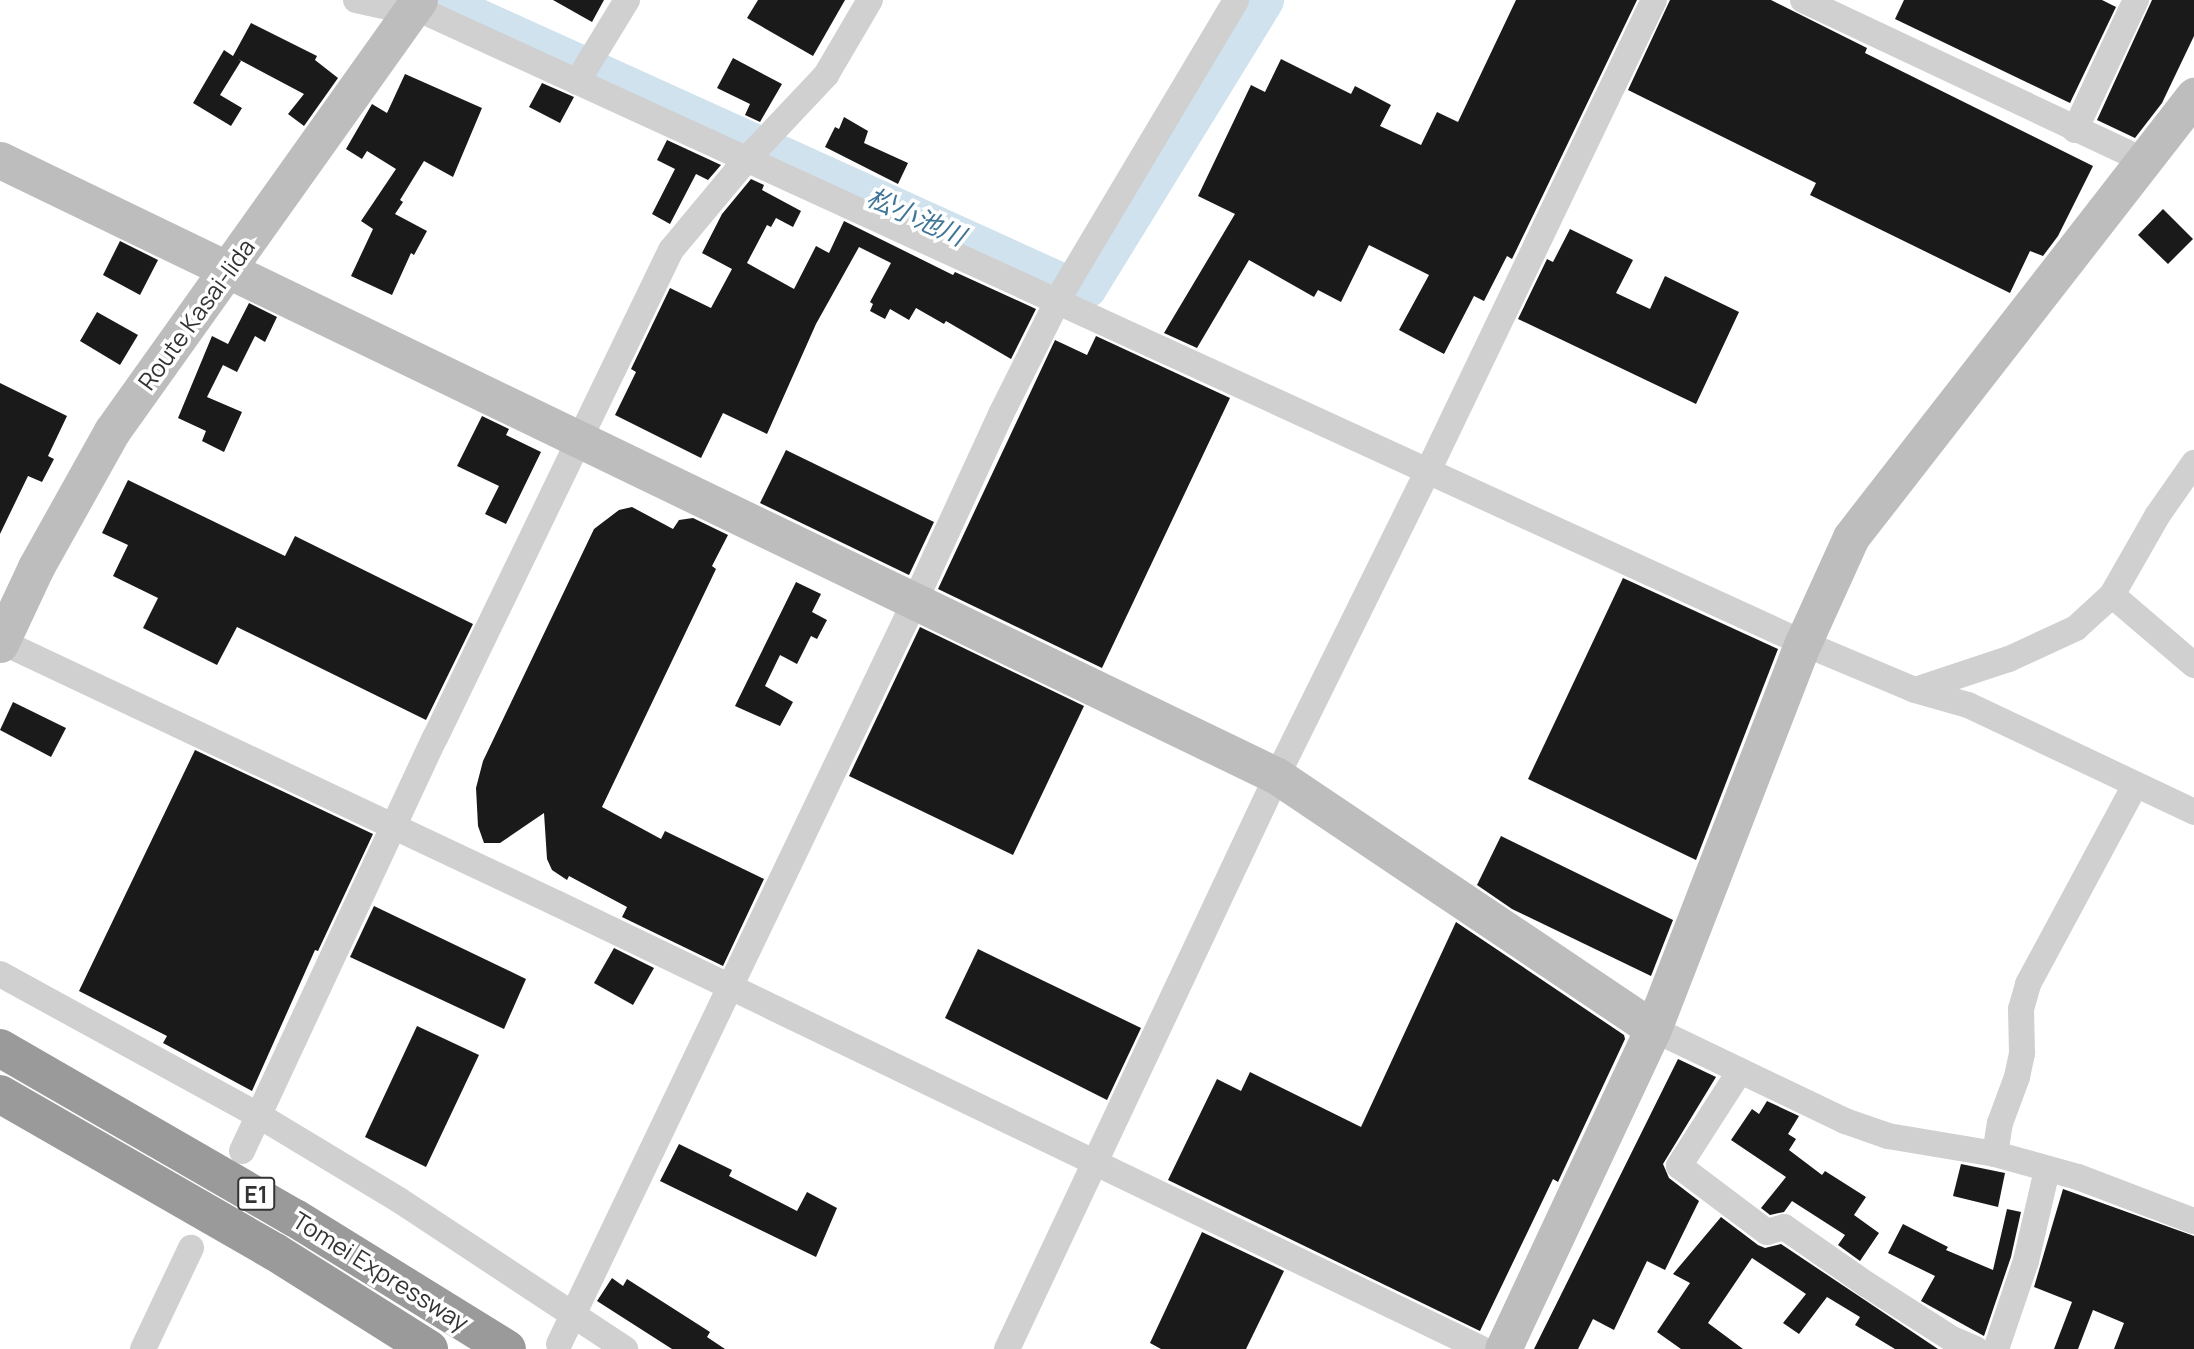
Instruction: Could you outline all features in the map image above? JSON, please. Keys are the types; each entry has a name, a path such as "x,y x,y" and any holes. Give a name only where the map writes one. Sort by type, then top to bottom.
{"highway":[{"name":"Tomei Expressway","path":"0,1048 295,1218 507,1349"},
{"name":"Tomei Expressway","path":"0,1094 275,1252 429,1349"}],"street":[{"path":"356,0 415,6 747,159 1064,289 1428,471 1804,643 1915,690 1968,705 2194,812"},
{"path":"578,81 626,0"},
{"path":"242,1150 671,250 747,159 826,75 870,0"},
{"path":"558,1344 575,1315 915,601 1001,414 1064,289 1236,0"},
{"path":"1007,1349 1277,776 1428,471 1654,0"},
{"path":"1803,0 2145,162"},
{"path":"2075,131 2136,0"},
{"name":"Route Kasai-Iida","path":"0,642 36,567 112,431 415,6"},
{"path":"1503,1349 1653,1029 1804,643 1851,537 1947,410 2194,97"},
{"path":"0,160 1277,776 1653,1029 1845,1121 1888,1136 1995,1154 2078,1177 2194,1221"},
{"path":"1915,690 2009,659 2076,628 2112,595 2157,516 2194,463"},
{"path":"2112,595 2194,665"},
{"path":"0,642 1096,1162 1482,1349"},
{"path":"1995,1154 2000,1123 2017,1077 2022,1053 2021,1009 2028,984 2135,785"},
{"path":"0,974 258,1115 399,1200 625,1349"},
{"path":"1740,1071 1679,1166 1767,1231 1784,1227 1952,1339 1975,1349"},
{"path":"1996,1349 2026,1261 2047,1170"},
{"path":"143,1349 191,1248"}],"building":[{"path":"553,0 604,0 592,22"},
{"path":"758,0 845,0 813,56 747,18"},
{"path":"1516,0 1637,0 1512,259 1507,256 1484,301 1474,296 1444,354 1399,330 1429,275 1369,245 1341,302 1318,290 1314,297 1249,260 1197,348 1164,333 1235,214 1198,196 1251,85 1265,92 1281,59 1351,94 1355,86 1391,105 1380,126 1421,145 1437,112 1458,122"},
{"path":"1670,0 1771,0 1867,48 1865,53 2093,166 2058,236 2043,256 2030,251 2010,293 1810,195 1816,183 1628,90"},
{"path":"1904,0 2102,0 2116,7 2070,103 1895,19"},
{"path":"2152,0 2194,0 2194,36 2162,103 2135,138 2097,120"},
{"path":"251,23 317,56 315,60 338,78 304,126 288,114 304,94 238,59 241,61 220,95 242,108 231,126 193,103 224,50 233,56"},
{"path":"733,58 782,84 760,122 745,115 750,104 717,88"},
{"path":"405,74 482,108 453,177 424,161 400,200 403,202 395,214 427,231 414,255 411,253 392,295 351,276 373,229 361,221 396,169 367,151 362,159 346,149 372,104 387,113"},
{"path":"542,83 574,97 560,123 529,107"},
{"path":"844,117 868,131 864,143 908,163 898,184 825,147 835,127 839,129"},
{"path":"667,140 721,165 708,180 696,174 670,224 652,214 675,169 657,160"},
{"path":"751,179 764,185 762,190 801,211 793,227 776,218 771,227 767,225 747,263 794,289 816,246 829,253 844,221 953,275 955,272 1036,309 1011,359 946,321 944,324 916,308 909,320 890,309 885,319 870,311 873,304 870,302 891,263 859,247 816,324 767,434 723,413 701,458 615,415 636,372 631,369 670,288 711,308 732,269 702,253 722,214"},
{"path":"2163,209 2193,239 2168,264 2138,235"},
{"path":"1570,229 1633,260 1616,293 1650,309 1665,276 1739,312 1696,404 1518,319 1547,259 1553,262"},
{"path":"120,241 158,260 140,295 103,275"},
{"path":"249,303 277,317 265,342 255,336 237,372 223,365 207,397 242,412 224,452 202,441 206,431 178,418 212,336 228,344"},
{"path":"97,312 138,335 120,365 80,341"},
{"path":"1096,336 1230,398 1102,668 938,589 1055,340 1087,355"},
{"path":"0,383 67,416 48,456 54,459 42,482 28,476 0,534"},
{"path":"482,416 509,429 506,435 541,452 506,524 485,514 499,486 457,466"},
{"path":"786,450 934,522 909,575 760,503"},
{"path":"128,480 285,556 295,536 473,624 426,720 237,627 217,665 143,628 158,598 113,576 128,545 102,533"},
{"path":"632,507 673,529 679,520 693,518 728,535 712,566 716,569 602,807 661,839 665,831 764,879 723,966 622,917 627,907 569,876 567,880 552,870 547,859 544,813 500,843 484,843 478,826 476,788 483,761 594,529 619,510"},
{"path":"1623,578 1778,649 1696,860 1528,779"},
{"path":"796,582 821,594 812,612 827,620 817,639 811,636 797,664 780,655 765,686 793,702 780,726 735,706"},
{"path":"920,627 1084,706 1013,855 849,776"},
{"path":"13,702 66,728 51,757 0,730"},
{"path":"195,750 373,834 318,951 315,950 252,1091 163,1043 167,1036 79,991"},
{"path":"1501,836 1673,920 1651,976 1512,909 1477,885"},
{"path":"374,906 526,979 504,1029 350,957"},
{"path":"1456,922 1624,1035 1625,1039 1558,1182 1553,1179 1480,1331 1168,1180 1217,1079 1241,1091 1250,1072 1361,1127"},
{"path":"614,948 654,968 633,1005 594,983"},
{"path":"978,949 1141,1028 1107,1100 945,1018"},
{"path":"417,1026 479,1055 426,1167 365,1137"},
{"path":"1678,1059 1716,1077 1663,1164 1669,1178 1699,1201 1665,1270 1647,1261 1614,1330 1593,1319 1578,1349 1534,1349"},
{"path":"1767,1101 1799,1116 1788,1134 1796,1139 1789,1150 1822,1175 1825,1171 1866,1197 1854,1215 1879,1233 1860,1261 1838,1245 1845,1235 1792,1201 1784,1212 1770,1215 1761,1208 1786,1177 1731,1140 1752,1109 1759,1114"},
{"path":"679,1144 732,1170 729,1176 797,1211 807,1192 837,1208 816,1257 660,1181"},
{"path":"1961,1164 2005,1173 1998,1207 1953,1196"},
{"path":"2063,1189 2194,1236 2194,1349 2114,1349 2124,1323 2093,1310 2078,1349 2054,1349 2072,1302 2034,1287"},
{"path":"2007,1209 2021,1212 2011,1257 1984,1336 1921,1301 1935,1276 1888,1253 1903,1224 1948,1247 1946,1250 1993,1270"},
{"path":"1721,1217 1758,1245 1765,1248 1781,1244 1938,1349 1895,1349 1855,1325 1860,1317 1827,1297 1799,1334 1783,1323 1806,1294 1752,1258 1708,1323 1743,1349 1681,1349 1657,1332 1690,1283 1673,1274"},
{"path":"1202,1232 1284,1271 1246,1349 1161,1349 1150,1343"},
{"path":"612,1278 623,1286 627,1279 710,1332 707,1337 725,1349 672,1349 597,1301"}],"waterway":[{"name":"松小池川","path":"437,0 1077,290 1087,288 1264,0"}]}
